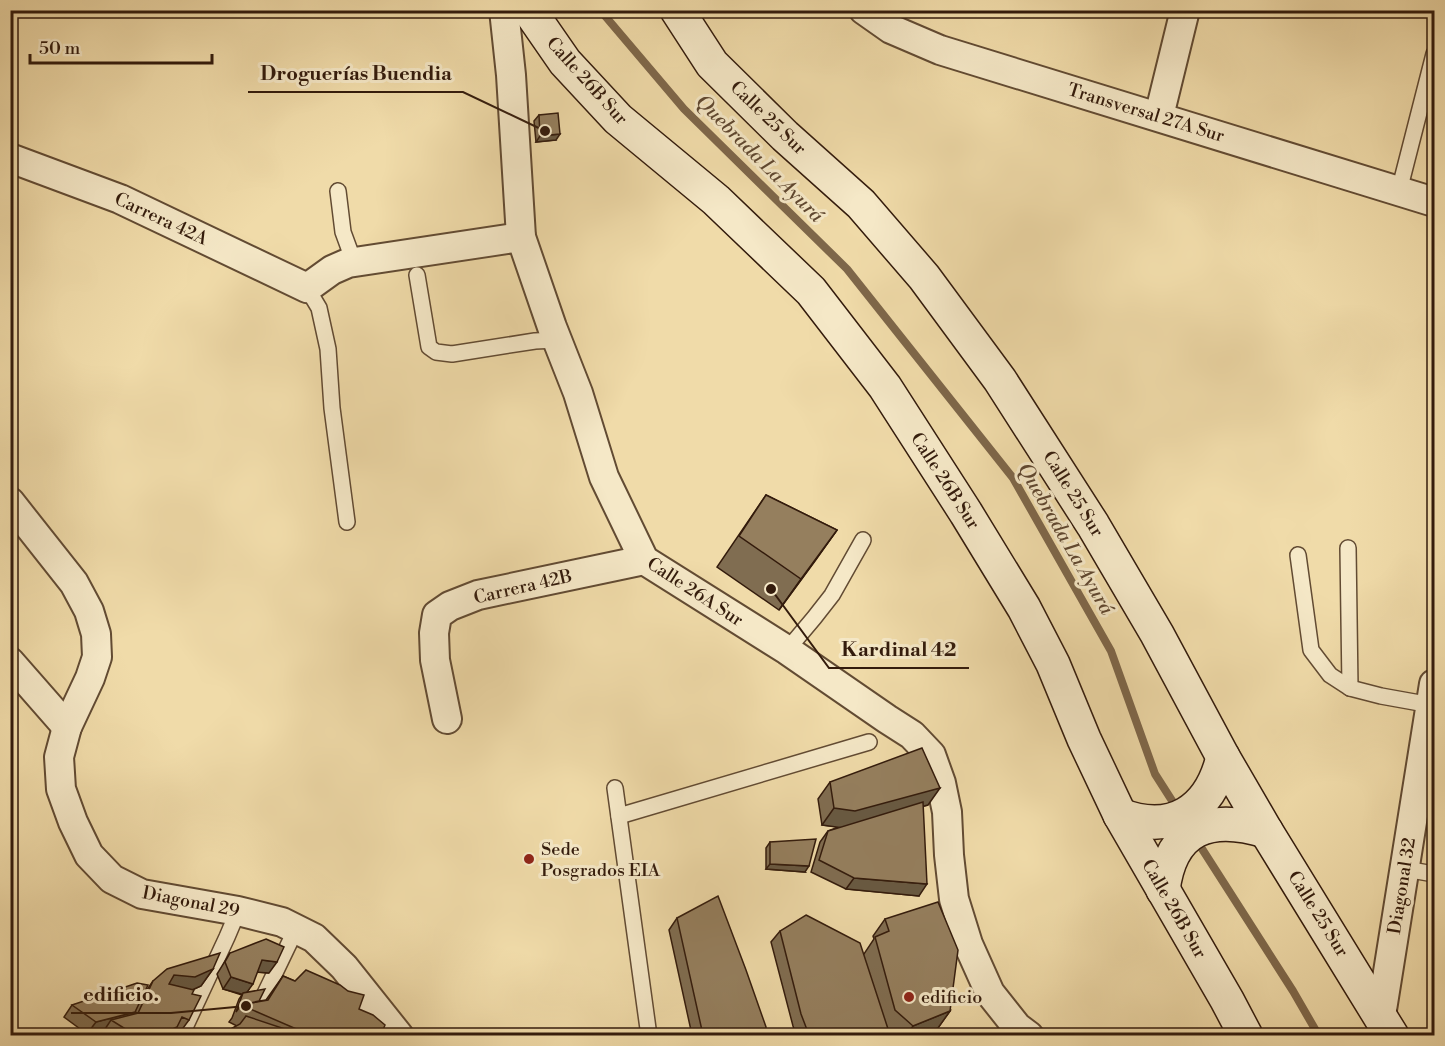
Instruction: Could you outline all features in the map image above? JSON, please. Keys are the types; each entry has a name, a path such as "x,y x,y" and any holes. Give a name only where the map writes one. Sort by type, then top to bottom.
{"main road":[{"name":"Calle 26B Sur","path":"529,10 565,62 618,119 716,200 811,291 885,387 1024,608 1053,664 1084,739 1120,815 1167,875 1246,1035"},
{"name":"Calle 25 Sur","path":"677,10 712,64 785,136 861,204 924,277 1000,380 1093,525 1157,634 1223,758 1386,1026"},
{"path":"1120,815 1139,822 1167,822 1181,817 1194,809 1203,799 1215,782 1223,758"},
{"path":"1167,875 1180,844 1193,832 1209,825 1227,824 1244,825 1266,831"}],"street":[{"path":"307,288 332,270 348,263 521,237 511,75 504,10"},
{"name":"Transversal 27A Sur","path":"864,10 891,28 940,50 1434,202"},
{"path":"1159,116 1185,10"},
{"name":"Carrera 42A","path":"10,158 120,199 307,288"},
{"name":"Calle 26A Sur","path":"521,237 578,393 604,477 644,560 787,650 912,735 931,755 941,783 947,812 954,899 968,944 990,993 1015,1033"},
{"name":"Diagonal 29","path":"10,502 74,583 89,611 96,634 97,657 67,728 59,757 61,789 73,822 89,855 112,879 142,894 238,911 282,922 314,938 344,967 399,1035"},
{"name":"Carrera 42B","path":"447,719 435,660 434,633 437,615 450,606 478,595 644,560"},
{"path":"10,662 67,728"},
{"name":"Diagonal 32","path":"1386,1026 1405,868 1433,695"}],"lane":[{"path":"1399,191 1434,54"},
{"path":"338,192 343,232 354,262"},
{"path":"417,275 429,347 436,352 452,354 535,340 557,340"},
{"path":"307,288 319,308 327,349 346,522"},
{"path":"787,650 832,595 863,540"},
{"path":"1348,548 1350,688"},
{"path":"1298,555 1311,650 1330,675 1350,688 1381,696 1433,695"},
{"path":"619,816 869,742"},
{"path":"615,788 649,1035"},
{"path":"1405,868 1434,874"},
{"path":"181,1035 238,911"},
{"path":"259,1006 296,929"}],"building":[{"path":"558,113 560,134 540,136 539,115"},
{"path":"766,495 837,530 801,579 739,536"},
{"path":"922,748 940,788 855,811 834,808 830,782"},
{"path":"923,802 927,884 854,878 819,860 828,831"},
{"path":"816,839 809,866 770,864 770,842"},
{"path":"718,896 766,1027 766,1035 703,1035 677,918"},
{"name":"edificio","path":"938,902 958,950 950,1011 913,1026 895,1010 875,937 889,931 885,919"},
{"path":"806,915 860,943 890,1035 809,1035 801,1014 780,931"},
{"path":"266,939 284,947 277,962 262,960 253,984 231,977 225,962 230,953"},
{"path":"220,953 213,969 195,977 174,975 169,984 194,990 192,994 201,996 189,1020 182,1017 177,1027 160,1035 135,1035 111,1020 138,1013 153,981 167,969"},
{"path":"306,970 348,991 364,995 359,1009 373,1015 385,1025 381,1035 314,1035 241,1005 268,1000 283,976 295,981"},
{"path":"137,983 148,985 135,1012 96,1022 72,1005"},
{"path":"265,989 259,1001 241,1005 236,1012 243,993"},
{"path":"246,1016 300,1035 225,1035 227,1031 240,1024"}],"waterway":[{"name":"Quebrada La Ayurá","path":"600,10 684,109 847,269 1013,478 1111,651 1155,774 1178,810"},
{"name":"Quebrada La Ayurá","path":"1197,841 1293,991 1319,1036"}],"place":[{"name":"Droguerías Buendia","path":"545,131"},
{"name":"Kardinal 42","path":"771,589"},
{"name":"Sede Posgrados EIA","path":"529,859"},
{"name":"edificio","path":"909,997"},
{"name":"edificio.","path":"246,1006"}]}
